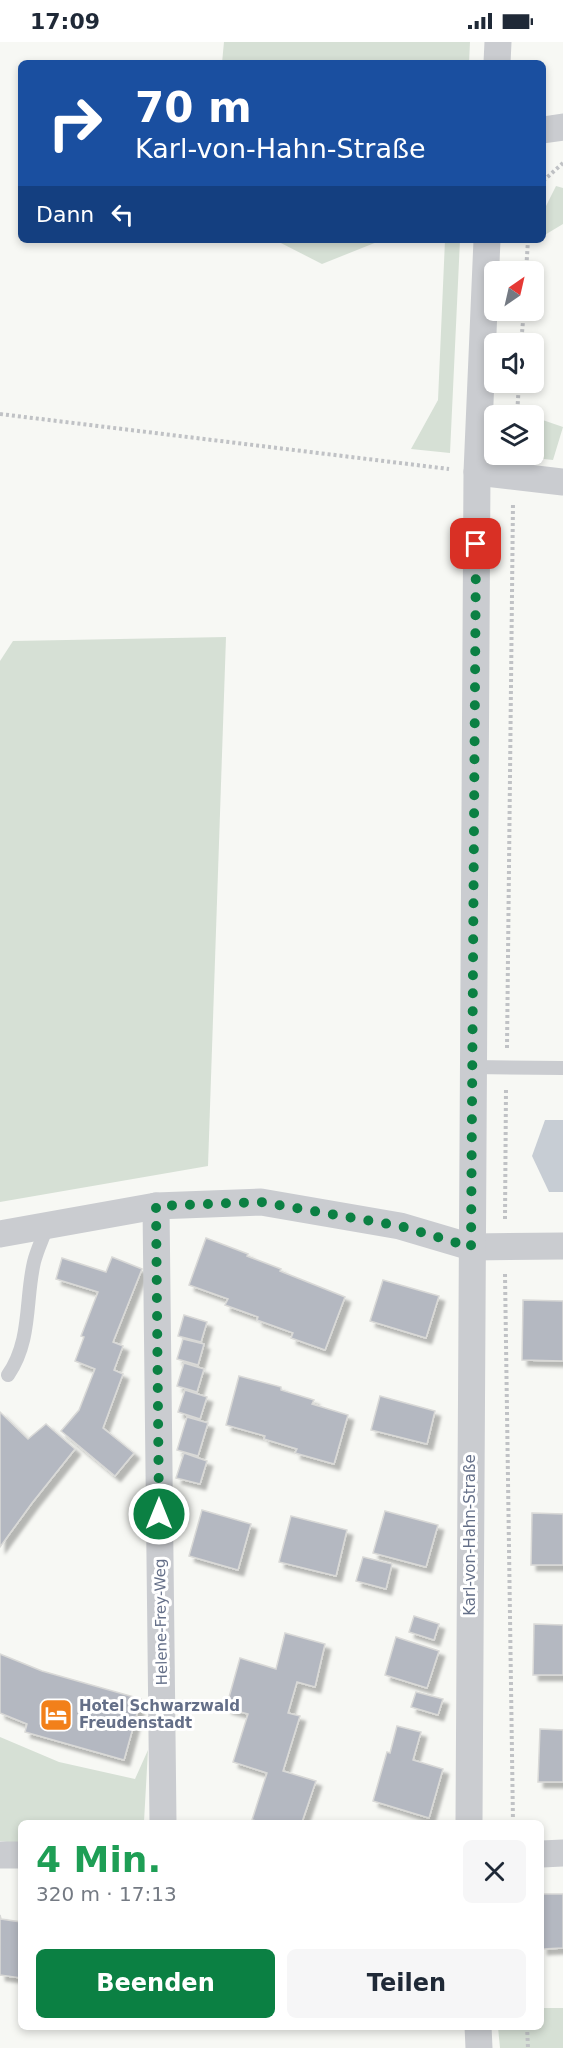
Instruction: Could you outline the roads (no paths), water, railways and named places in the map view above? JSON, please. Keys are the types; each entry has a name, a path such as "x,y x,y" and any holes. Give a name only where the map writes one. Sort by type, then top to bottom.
{"street":[{"path":"497,60 498,42"},
{"path":"546,130 563,127"},
{"name":"Karl-von-Hahn-Straße","path":"468,1820 477,472 486,243"},
{"path":"477,472 513,476 561,477"},
{"path":"0,1234 156,1206 261,1202 400,1226 471,1247 563,1245"},
{"name":"Helene-Frey-Weg","path":"156,1206 163,1820"},
{"path":"544,1854 563,1853"},
{"path":"0,1856 18,1855"},
{"path":"478,2030 479,2048"}],"lane":[{"path":"472,1067 563,1068"},
{"path":"8,1375 16,1363 25,1337 34,1262 46,1226"}],"place":[{"name":"Hotel Schwarzwald Freudenstadt","path":"56,1715"}]}
